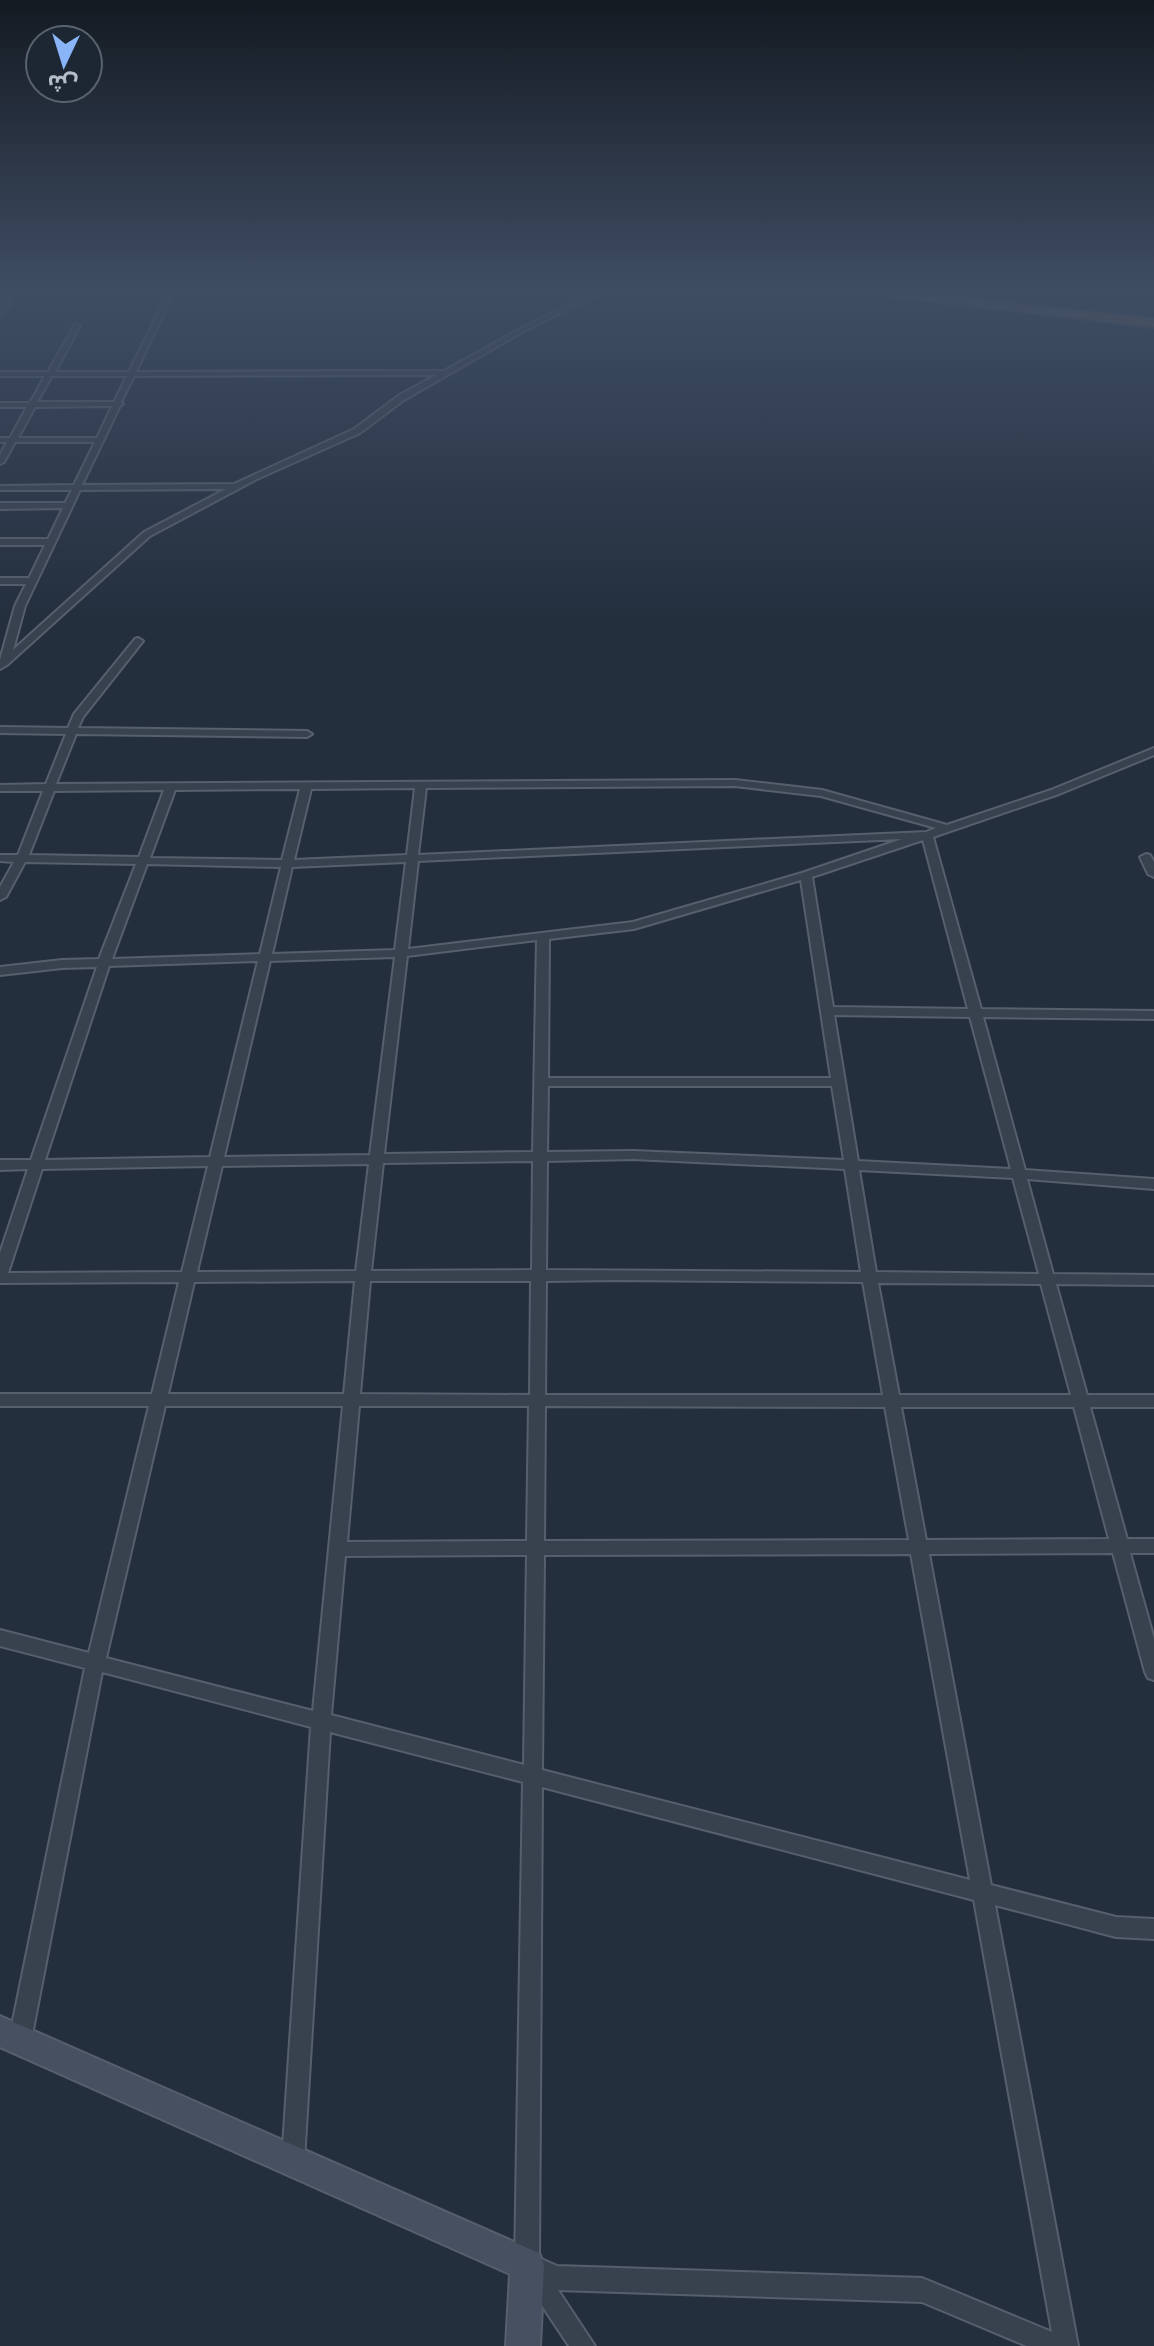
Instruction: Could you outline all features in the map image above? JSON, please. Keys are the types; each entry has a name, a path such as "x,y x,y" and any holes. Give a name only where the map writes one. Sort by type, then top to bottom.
{"street":[{"path":"0,462 36,398"},
{"path":"2,665 32,581 122,398"},
{"path":"2,665 147,534 236,486 357,431 400,398"},
{"path":"0,405 119,404"},
{"path":"0,440 101,440"},
{"path":"0,488 236,486"},
{"path":"0,506 69,505"},
{"path":"0,542 51,542"},
{"path":"0,581 32,581"},
{"path":"0,626 14,626"},
{"path":"0,897 22,858 78,716 138,641"},
{"path":"0,730 307,734"},
{"path":"0,971 104,963 401,953 634,925 806,875 927,835 1055,792 1154,751"},
{"path":"0,788 735,783 822,793 947,828"},
{"path":"293,2162 321,1722 363,1276 421,784"},
{"path":"306,786 95,1664 10,2036 557,2278 922,2290 1056,2346"},
{"path":"171,787 104,963 0,1277 539,1275 1154,1280"},
{"path":"0,858 287,864 927,835"},
{"path":"927,835 1154,1672"},
{"path":"1146,857 1154,874"},
{"path":"806,875 869,1277 1066,2346"},
{"path":"523,2346 527,2265 543,936"},
{"path":"828,1011 1154,1015"},
{"path":"542,1082 839,1082"},
{"path":"0,1165 216,1164 633,1155 1020,1174 1154,1184"},
{"path":"0,1400 1154,1401"},
{"path":"338,1549 1154,1546"},
{"path":"0,1638 1116,1927 1154,1929"},
{"path":"527,2265 583,2346"}]}
